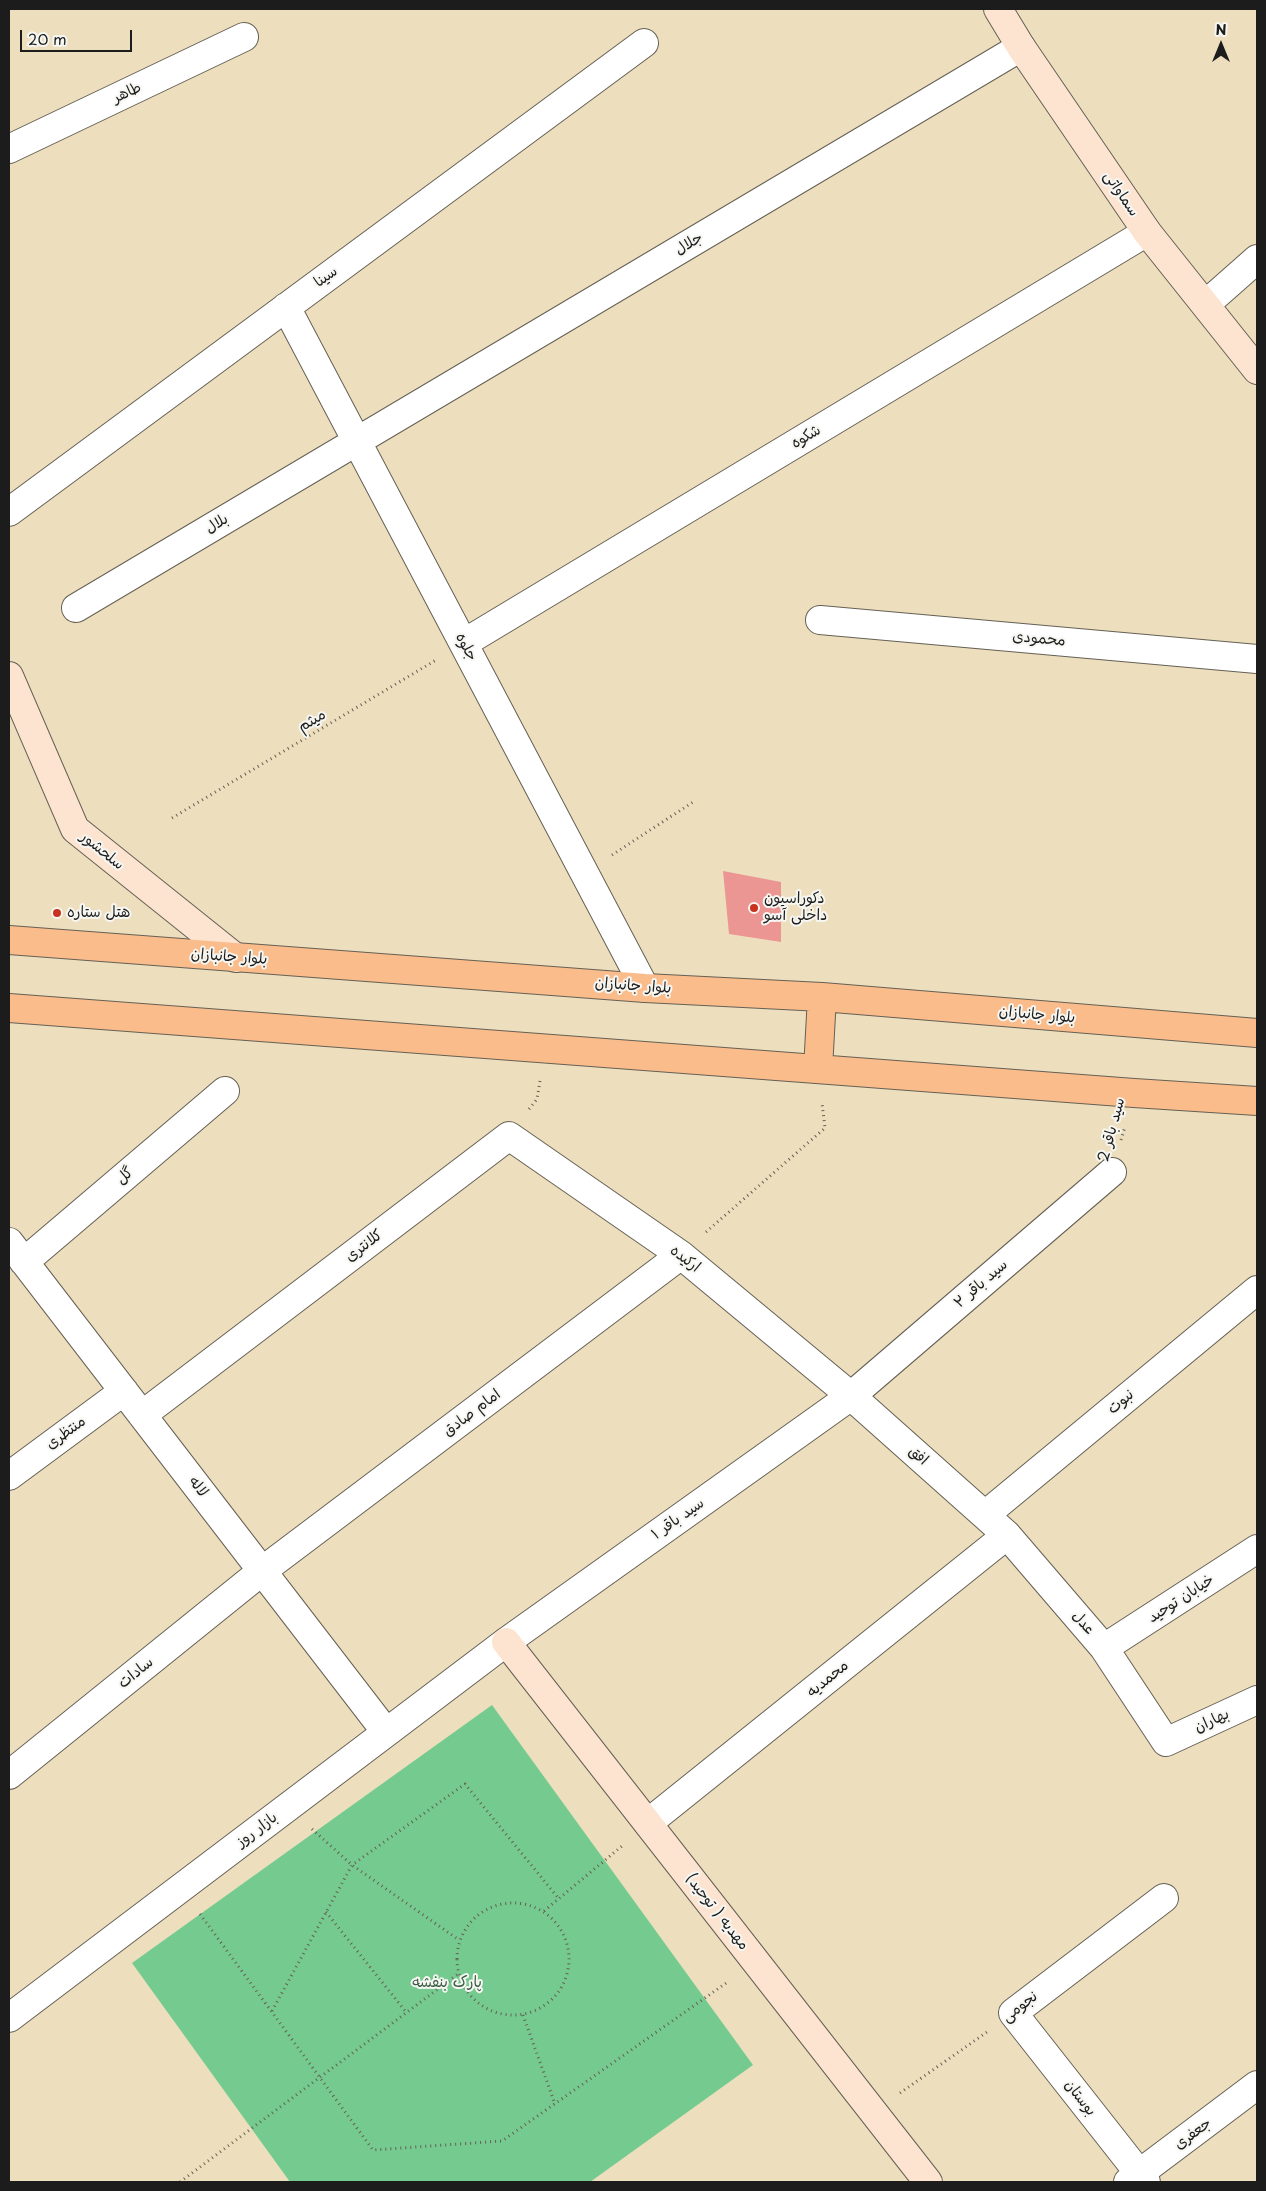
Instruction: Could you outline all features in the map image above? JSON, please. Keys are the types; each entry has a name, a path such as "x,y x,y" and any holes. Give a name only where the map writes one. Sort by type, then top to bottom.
{"main road":[{"name":"بلوار جانبازان","path":"9,940 645,988 822,998 1257,1033"},
{"path":"818,1069 822,998"},
{"path":"9,1008 1257,1101"}],"street":[{"name":"سماواتی","path":"998,9 1021,47 1147,232 1257,370"},
{"name":"طاهر","path":"9,150 244,37"},
{"name":"سینا","path":"9,512 644,43"},
{"name":"جلال","path":"358,440 1021,47"},
{"name":"شکوه","path":"464,643 1147,232"},
{"path":"1206,304 1257,259"},
{"name":"جلوه","path":"286,307 358,440 645,988"},
{"name":"بلال","path":"76,608 358,440"},
{"name":"محمودی","path":"820,620 1257,658"},
{"name":"سلحشور","path":"9,676 75,830 236,958"},
{"name":"گل","path":"16,1252 225,1091"},
{"name":"ارکیده","path":"509,1136 681,1254 851,1396"},
{"name":"کلانتری","path":"142,1415 509,1136"},
{"name":"سید باقر ۲","path":"851,1396 1112,1172"},
{"name":"لاله","path":"16,1252 386,1732"},
{"name":"امام صادق","path":"262,1571 681,1254"},
{"name":"نبوت","path":"985,1515 1257,1290"},
{"name":"منتظری","path":"9,1476 124,1392"},
{"name":"افق","path":"851,1396 985,1515"},
{"name":"سید باقر ۱","path":"506,1642 851,1396"},
{"name":"عدل","path":"985,1515 1007,1535 1104,1648 1166,1742"},
{"name":"محمدیه","path":"648,1824 1007,1535"},
{"name":"خیابان توحید","path":"1104,1648 1257,1549"},
{"name":"سادات","path":"9,1775 262,1571"},
{"name":"بازار روز","path":"9,2018 506,1642"},
{"name":"مهدیه ( توحید)","path":"506,1642 928,2182"},
{"name":"بهاران","path":"1166,1742 1257,1700"},
{"name":"نجومی","path":"1013,2013 1164,1898"},
{"name":"بوستان","path":"1013,2013 1138,2179"},
{"name":"جعفری","path":"1138,2179 1257,2085"}],"path":[{"name":"میثم","path":"172,818 464,643"},
{"path":"585,872 693,802"},
{"path":"509,1136 537,1099 545,1048"},
{"path":"681,1254 825,1128 818,1069"},
{"name":"سید باقر 2","path":"1112,1172 1134,1093"},
{"path":"272,2011 352,1864 465,1784 559,1899"},
{"path":"287,1807 352,1864 459,1940"},
{"path":"544,1911 648,1824"},
{"path":"181,1888 373,2150 502,2142 756,1962"},
{"path":"520,1902 544,1911 566,1937 569,1970 553,2000 523,2015 495,2013 471,1998 458,1974 456,1957 459,1940 473,1919 494,1906 520,1902"},
{"path":"326,1912 406,2012"},
{"path":"180,2182 458,1974"},
{"name":"نجومی","path":"873,2112 1013,2013"},
{"path":"523,2015 555,2104"}],"green space":[{"name":"پارک بنفشه","path":"492,1705 753,2065 590,2182 290,2182 132,1963"}],"building":[{"name":"دکوراسیون داخلی آسو","path":"723,871 781,882 781,942 729,934"}],"place":[{"name":"دکوراسیون داخلی آسو","path":"754,908"},
{"name":"هتل ستاره","path":"57,913"}]}
